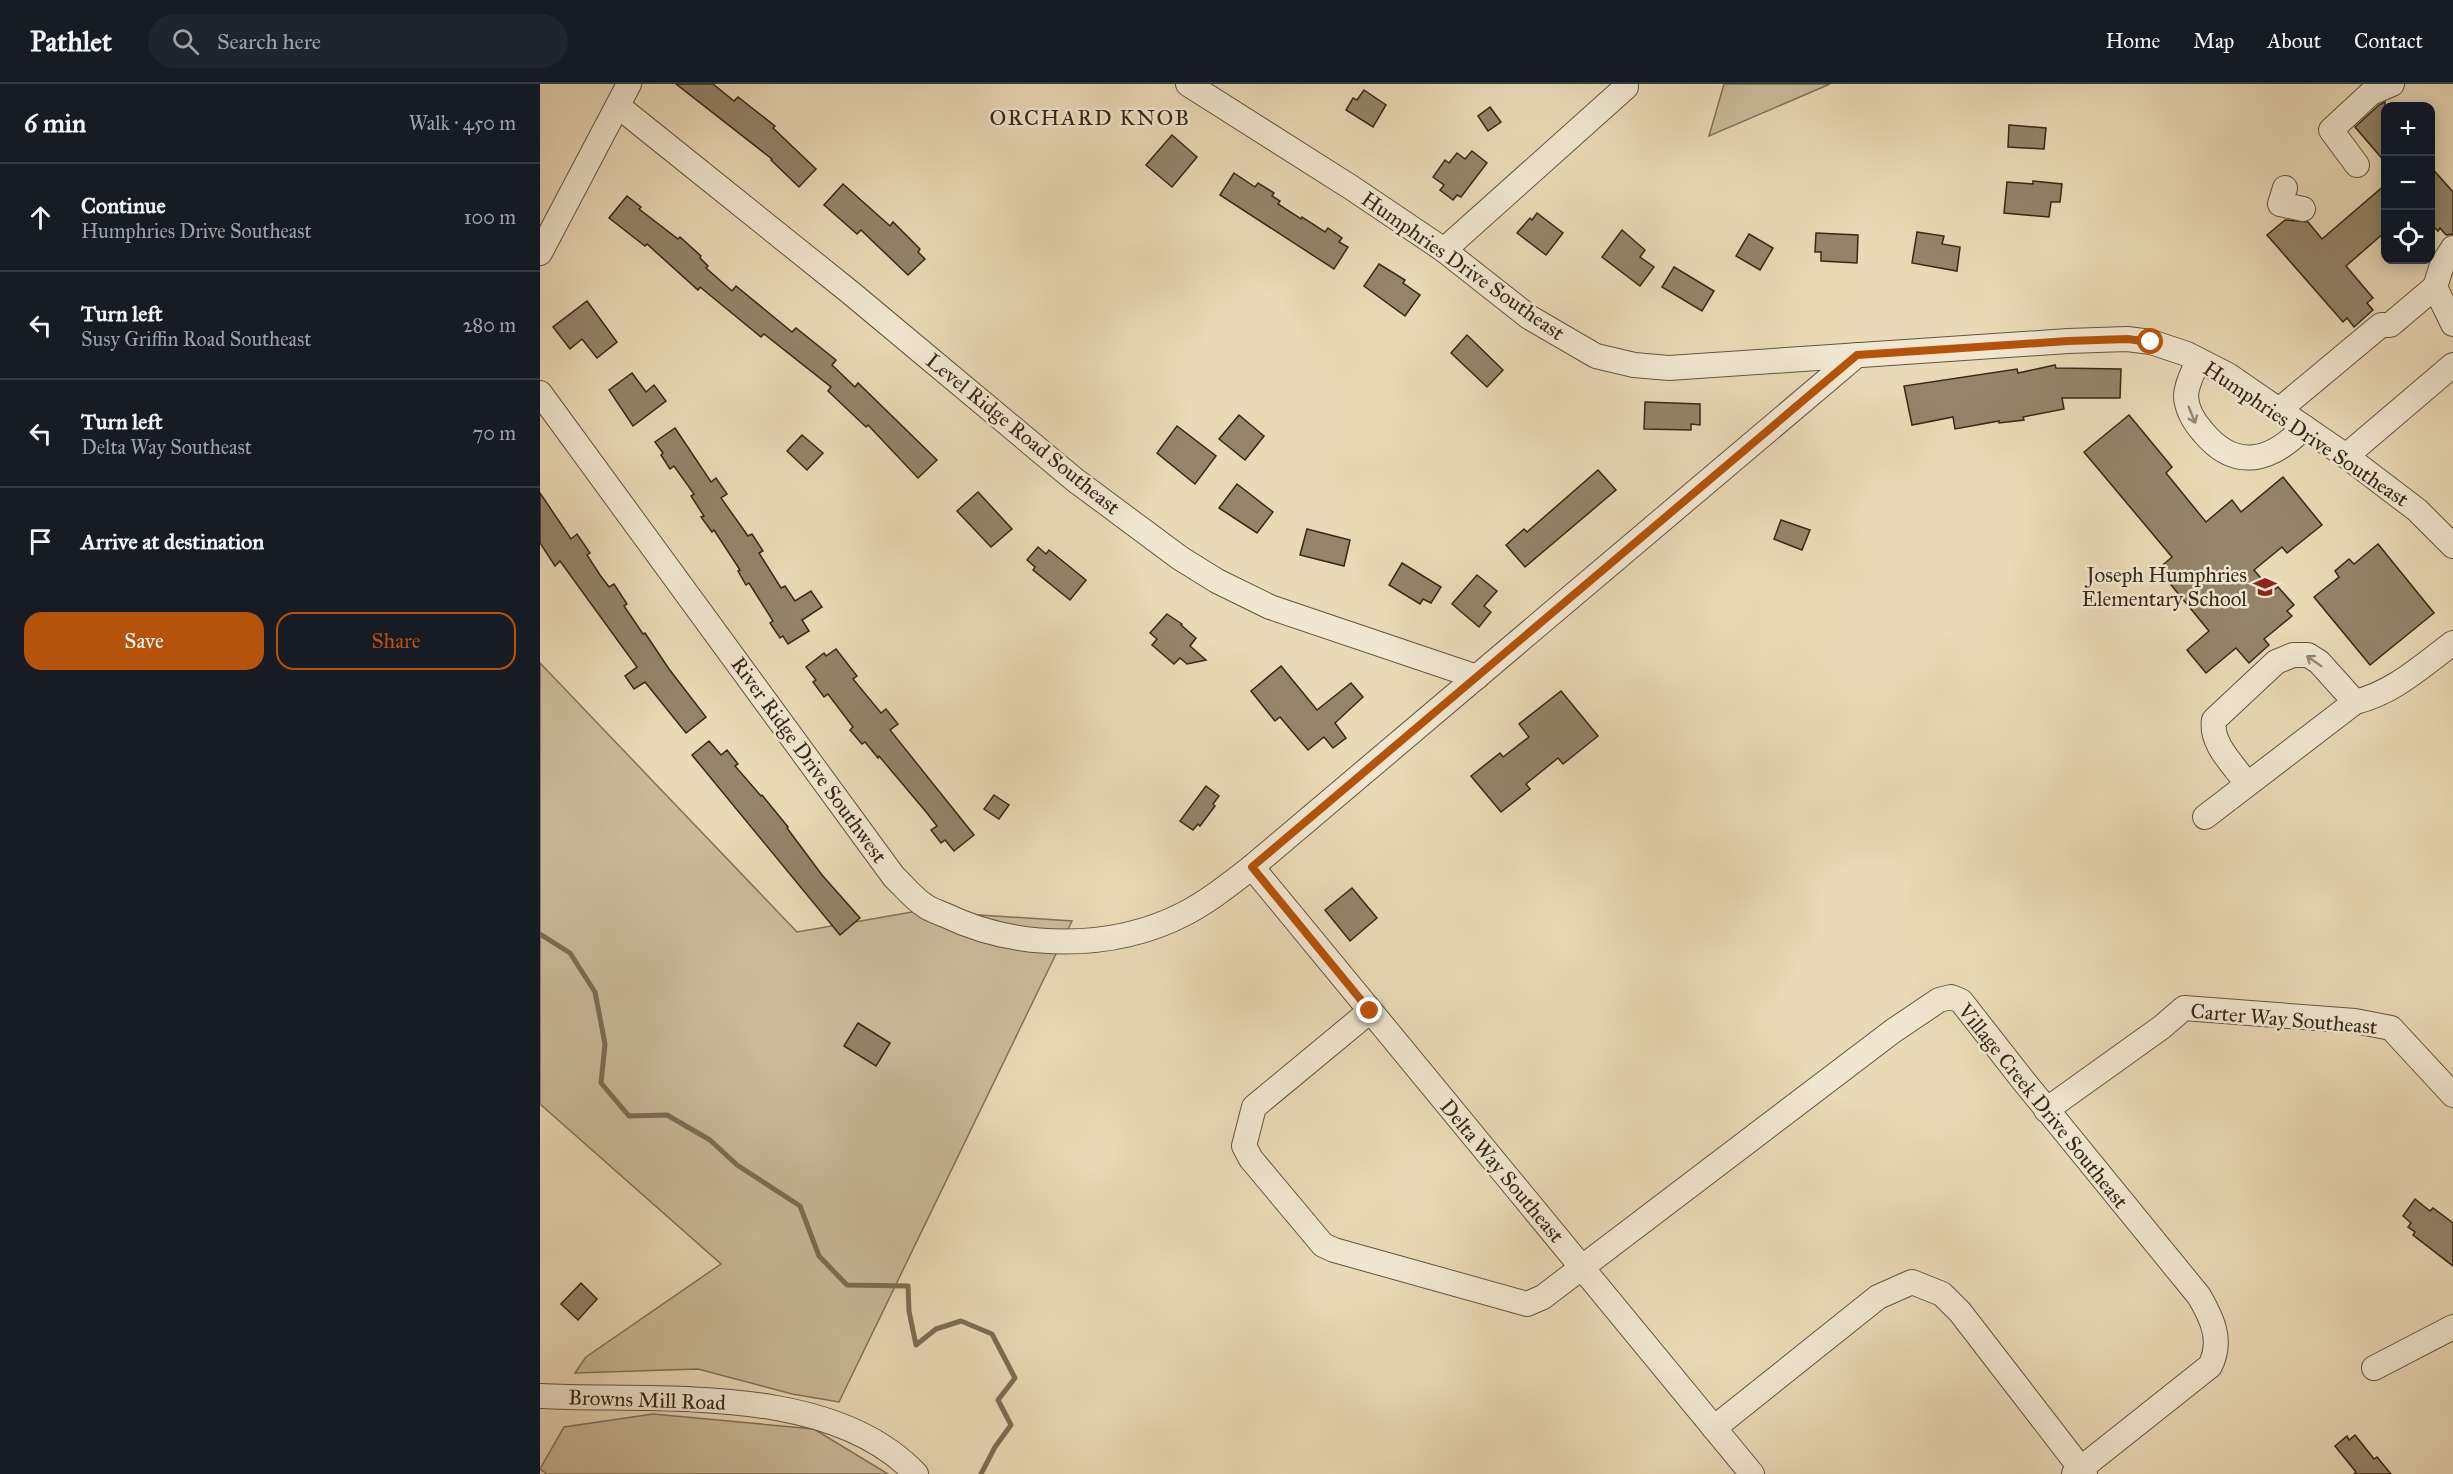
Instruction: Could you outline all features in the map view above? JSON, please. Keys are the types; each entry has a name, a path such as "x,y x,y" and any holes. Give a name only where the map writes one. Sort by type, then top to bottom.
{"street":[{"path":"540,253 629,84"},
{"name":"Humphries Drive Southeast","path":"1188,84 1352,188 1444,250 1529,317 1596,356 1634,365 1669,368 2068,341 2127,339 2151,342 2198,360 2228,375 2346,456 2417,510 2453,546"},
{"path":"2356,165 2331,130 2371,93 2392,84"},
{"path":"1444,250 1626,87"},
{"name":"Level Ridge Road Southeast","path":"618,106 851,293 1075,480 1180,558 1217,581 1269,607 1477,677"},
{"path":"2285,188 2280,204 2303,209"},
{"path":"2279,410 2381,325 2390,325 2435,287 2442,265 2453,248"},
{"path":"2435,287 2453,324"},
{"name":"River Ridge Drive Southwest","path":"540,393 894,877 924,905 969,927 1022,940 1077,941 1133,933 1182,915 1216,895 1857,355"},
{"path":"2198,360 2189,381 2186,396 2196,424 2219,448 2241,457 2266,455 2289,443 2304,427"},
{"path":"2346,456 2453,365"},
{"path":"2205,817 2355,702 2374,698 2390,690 2453,643"},
{"path":"2247,784 2217,743 2213,735 2214,720 2276,662 2293,655 2308,655 2319,662 2355,702"},
{"name":"Delta Way Southeast","path":"1252,867 1752,1474"},
{"name":"Village Creek Drive Southeast","path":"1370,1011 1254,1107 1244,1146 1251,1159 1323,1245 1527,1304 1543,1298 1893,1031 1939,999 1951,997 1961,1001 2046,1110 2199,1296 2209,1313 2217,1343 2215,1356 2210,1366 2080,1472"},
{"name":"Carter Way Southeast","path":"2046,1110 2162,1027 2184,1008 2355,1021 2391,1028 2453,1095"},
{"path":"1714,1428 1878,1297 1912,1282 1942,1294 1960,1312 2080,1472"},
{"path":"2374,1368 2453,1327"},
{"name":"Browns Mill Road","path":"540,1396 680,1397 771,1407 821,1419 875,1441 904,1462 916,1474"}],"shaded area":[{"path":"1724,84 1830,84 1709,136"},
{"path":"540,663 797,932 918,911 1072,921 839,1402 792,1394 698,1369 575,1373 586,1357 721,1264 540,1104"},
{"path":"653,1414 814,1429 888,1474 547,1474 540,1469 564,1427"}],"building":[{"path":"676,84 713,84 734,101 738,97 775,126 773,128 816,169 799,187 772,159"},
{"path":"1364,90 1386,105 1373,127 1346,110 1353,98 1357,100"},
{"path":"2381,104 2381,157 2355,127"},
{"path":"1490,107 1501,122 1488,131 1478,116"},
{"path":"2009,125 2046,128 2044,149 2008,147"},
{"path":"1172,135 1197,157 1172,187 1146,165"},
{"path":"1472,151 1487,163 1461,197 1457,195 1453,200 1440,190 1444,185 1433,177 1445,160 1449,163 1457,153 1465,159"},
{"path":"2435,172 2453,192 2453,234 2446,235 2440,228 2438,231 2435,228"},
{"path":"1234,173 1255,187 1258,183 1274,193 1272,196 1280,201 1278,204 1301,219 1302,217 1325,232 1328,228 1342,238 1339,242 1348,247 1334,269 1220,195"},
{"path":"2033,181 2062,184 2060,202 2051,202 2049,217 2004,213 2007,182 2033,184"},
{"path":"843,184 890,226 893,222 920,249 918,252 925,259 908,275 861,230 857,234 824,205"},
{"path":"2381,188 2381,235 2346,266 2373,298 2367,303 2373,310 2354,327 2347,318 2343,322 2267,235 2285,220 2308,222 2322,239"},
{"path":"627,196 641,207 639,209 678,239 680,237 701,256 700,258 708,266 706,268 732,291 736,286 792,332 796,328 836,360 832,365 855,387 858,383 937,460 918,478 868,425 866,427 828,391 831,387 764,334 761,337 700,287 698,290 647,244 645,246 609,218"},
{"path":"1537,213 1563,233 1546,255 1517,233"},
{"path":"1622,230 1645,250 1640,257 1654,267 1640,286 1602,257"},
{"path":"1917,232 1944,236 1942,244 1960,247 1957,271 1912,263"},
{"path":"1816,233 1858,235 1857,263 1821,261 1821,252 1815,252"},
{"path":"1749,234 1773,248 1760,270 1736,256"},
{"path":"1379,264 1405,280 1403,283 1420,295 1405,316 1364,286"},
{"path":"1674,267 1714,291 1702,311 1662,287"},
{"path":"587,301 617,342 597,358 582,339 570,349 553,327"},
{"path":"1467,335 1503,370 1487,387 1451,353"},
{"path":"2055,365 2056,368 2121,369 2120,398 2062,398 2064,409 2023,417 2024,420 1999,423 1999,421 1955,429 1953,417 1912,425 1904,386 2017,369 2018,373"},
{"path":"632,373 646,392 654,385 666,401 633,426 609,390"},
{"path":"1645,402 1700,404 1700,425 1691,424 1691,430 1644,429"},
{"path":"1239,415 1264,436 1245,460 1219,439"},
{"path":"2129,415 2172,467 2166,473 2206,522 2232,500 2241,512 2283,477 2322,525 2287,553 2282,547 2254,570 2272,591 2278,587 2294,605 2287,611 2292,616 2264,639 2269,645 2249,663 2236,648 2206,673 2187,650 2209,631 2158,569 2172,557 2084,452"},
{"path":"1177,426 1216,456 1195,484 1157,453"},
{"path":"675,428 711,482 716,478 727,494 721,498 748,536 752,534 763,551 759,553 781,588 785,586 795,601 811,591 822,607 802,620 809,631 788,644 783,636 780,638 770,623 773,621 749,583 746,585 738,571 740,570 714,530 712,532 701,517 704,516 691,496 694,494 674,466 670,469 661,455 663,453 655,442"},
{"path":"802,435 823,453 807,470 787,451"},
{"path":"1598,470 1616,490 1525,567 1506,545 1524,529 1527,532"},
{"path":"1237,484 1273,512 1257,533 1219,508"},
{"path":"978,492 1012,529 991,547 957,511"},
{"path":"540,493 571,539 577,534 590,553 587,555 600,575 609,587 614,584 627,604 624,606 643,634 645,633 706,717 686,733 645,682 634,689 625,676 637,667 560,561 555,566 540,543"},
{"path":"1781,520 1810,530 1802,550 1774,539"},
{"path":"1307,529 1350,540 1344,566 1300,555"},
{"path":"2378,544 2434,613 2370,665 2314,597 2339,577 2335,571 2349,559 2354,564"},
{"path":"1038,547 1046,554 1049,550 1086,580 1070,600 1033,570 1035,567 1027,560"},
{"path":"1402,563 1441,587 1431,603 1423,599 1420,604 1389,585"},
{"path":"1477,575 1497,591 1484,606 1491,612 1479,627 1452,604"},
{"path":"1167,614 1182,624 1196,638 1190,646 1206,660 1187,664 1180,658 1174,664 1152,645 1157,639 1150,633"},
{"path":"836,649 857,676 853,679 881,713 886,709 898,724 890,730 974,835 954,851 945,840 941,843 931,830 937,826 927,813 879,756 878,758 865,742 862,744 850,730 853,727 828,694 824,697 813,682 816,680 806,667 824,653 826,656"},
{"path":"1281,666 1317,710 1351,683 1363,697 1335,723 1346,738 1333,748 1324,737 1308,750 1280,717 1275,721 1251,691"},
{"path":"1561,691 1598,736 1563,764 1558,758 1526,784 1530,789 1501,812 1471,776 1500,753 1503,757 1529,737 1519,724"},
{"path":"709,741 721,755 727,750 738,764 735,766 762,795 822,875 860,918 840,935 692,755"},
{"path":"1206,786 1219,796 1213,804 1215,806 1200,826 1198,824 1193,830 1180,821"},
{"path":"994,795 1009,805 999,819 984,809"},
{"path":"1352,888 1377,918 1350,941 1325,910"},
{"path":"858,1023 890,1043 876,1066 844,1046"},
{"path":"2415,1199 2430,1211 2433,1208 2453,1223 2453,1266 2413,1235 2415,1232 2408,1227 2411,1223 2403,1216"},
{"path":"581,1283 597,1299 578,1320 561,1304"},
{"path":"2355,1435 2374,1459 2377,1457 2391,1474 2354,1474 2356,1472 2335,1446 2347,1436 2349,1440"}],"waterway":[{"path":"540,934 570,953 595,992 605,1044 601,1083 629,1116 667,1115 710,1140 737,1165 800,1206 819,1256 847,1285 908,1286 909,1311 916,1345 936,1329 961,1321 992,1334 1015,1378 998,1400 1011,1425 995,1447 981,1474"}],"place":[{"name":"Joseph Humphries Elementary School","path":"2265,587"}],"district":[{"name":"ORCHARD KNOB","path":"1090,117"}],"route":[{"path":"1370,1011 1252,867 1857,355 2068,341 2127,339 2151,342"}]}
